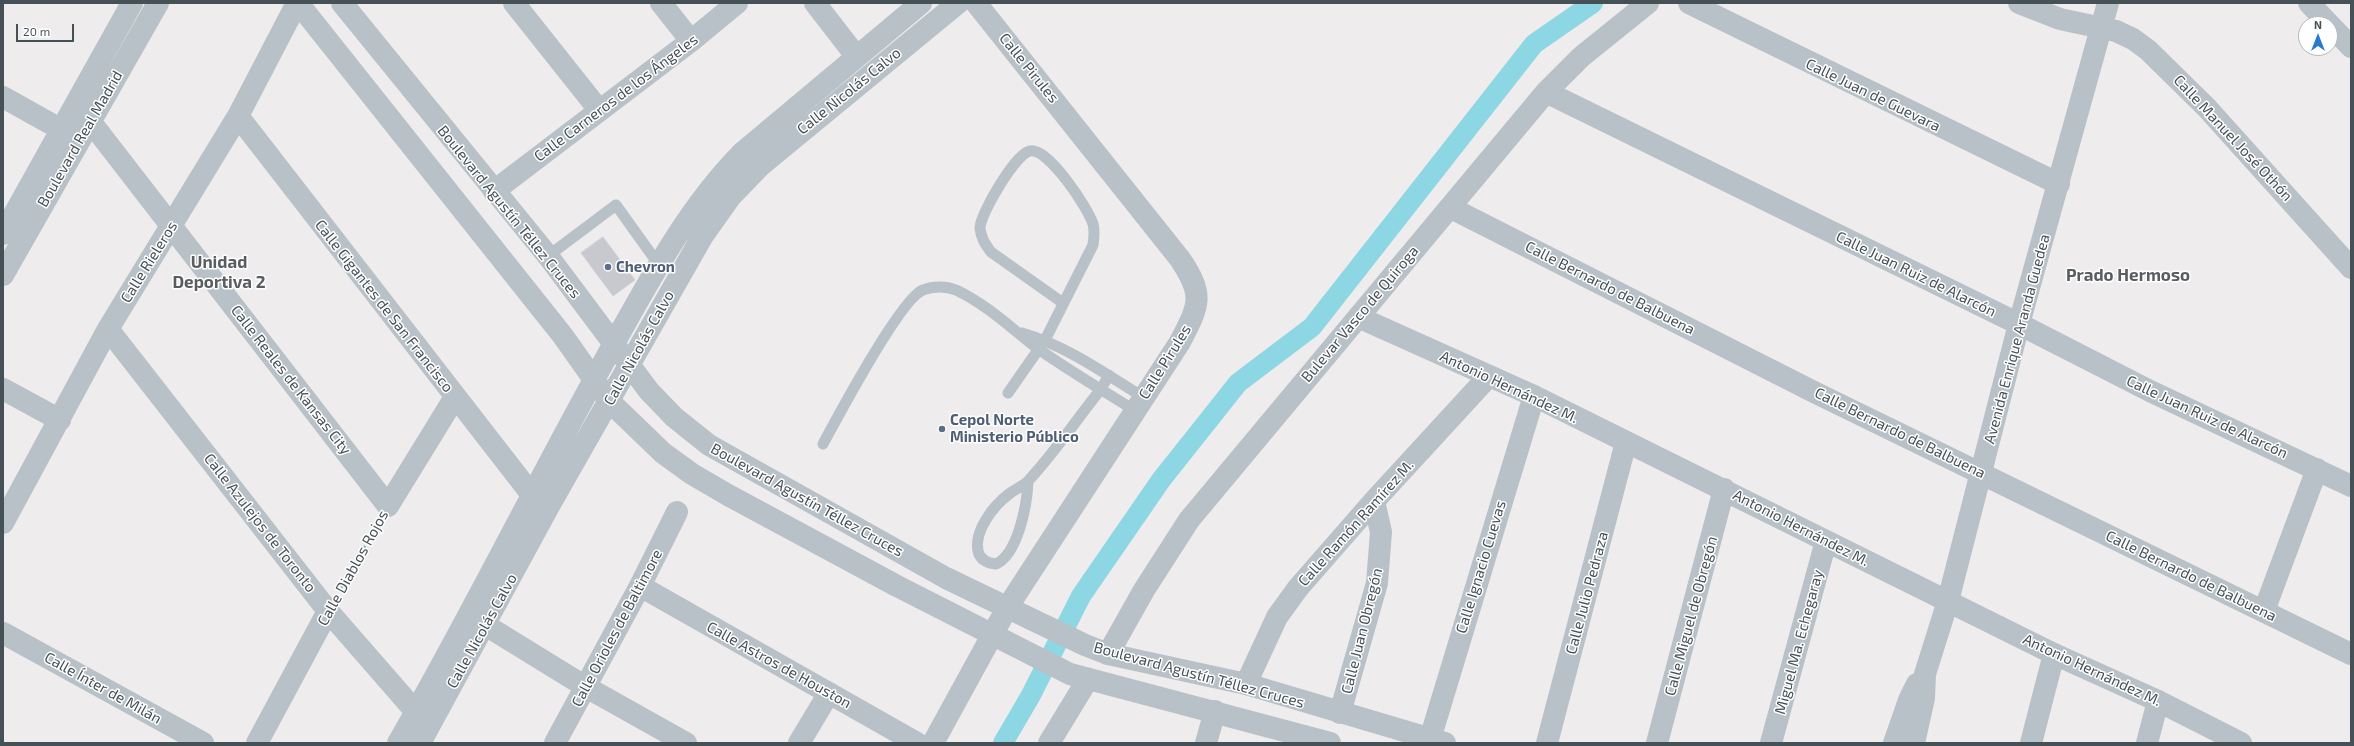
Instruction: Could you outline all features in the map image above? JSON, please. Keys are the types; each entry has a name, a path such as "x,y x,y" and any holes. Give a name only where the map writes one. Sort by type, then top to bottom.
{"street":[{"name":"Boulevard Real Madrid","path":"3,234 132,3"},
{"name":"Boulevard Real Madrid","path":"3,275 158,3"},
{"name":"Calle Rieleros","path":"3,523 108,329 238,116 297,3"},
{"name":"Boulevard Agustín Téllez Cruces","path":"297,3 564,336 609,401 663,453 692,474 890,582 1026,652 1079,676 1215,711 1330,743"},
{"name":"Boulevard Agustín Téllez Cruces","path":"342,3 548,256 629,366 674,417 709,445 946,578 1007,608 1045,624 1085,645 1108,654 1246,684 1437,741"},
{"path":"514,3 599,110"},
{"path":"661,3 691,41"},
{"name":"Calle Carneros de los Ángeles","path":"494,191 691,41 738,3"},
{"path":"815,3 856,56"},
{"name":"Calle Nicolás Calvo","path":"420,743 477,620 532,494 613,345 691,212 717,178 742,153 921,3"},
{"name":"Calle Nicolás Calvo","path":"398,743 416,712 477,620 549,506 702,237 731,196 760,166 958,3"},
{"name":"Calle Pirules","path":"933,743 1007,608 1180,342 1194,316 1198,302 1196,289 1190,274 1038,78 976,3"},
{"name":"Bulevar Vasco de Quiroga","path":"1108,654 1144,590 1189,520 1451,208 1546,92 1581,57 1648,3"},
{"name":"Calle Juan de Guevara","path":"1689,3 2059,184"},
{"name":"Calle Manuel José Othón","path":"2019,3 2060,20 2116,32 2133,39 2148,50 2207,108 2348,260"},
{"name":"Avenida Enrique Aranda Guedea","path":"1894,743 1909,700 1925,674 1948,601 2019,324 2108,3"},
{"path":"2309,3 2322,16"},
{"path":"2338,33 2351,47"},
{"name":"Calle Juan Ruiz de Alarcón","path":"1546,92 2019,324 2150,391 2351,486"},
{"path":"3,97 62,130"},
{"name":"Calle Gigantes de San Francisco","path":"238,116 455,397 532,494"},
{"name":"Calle Reales de Kansas City","path":"90,122 388,506"},
{"name":"Calle Bernardo de Balbuena","path":"1451,208 1809,389 1982,472 2106,535 2351,654"},
{"name":"Antonio Hernández M.","path":"1358,317 1488,377 1534,396 2054,654 2158,701 2241,743"},
{"name":"Calle Azulejos de Toronto","path":"108,329 328,611 416,712"},
{"name":"Calle Ramón Ramírez M.","path":"1246,684 1277,617 1298,588 1374,501 1488,377"},
{"path":"3,389 60,420"},
{"name":"Calle Ignacio Cuevas","path":"1437,741 1534,396"},
{"name":"Calle Diablos Rojos","path":"388,506 455,397"},
{"name":"Calle Julio Pedraza","path":"1547,743 1626,442"},
{"path":"2264,611 2317,469"},
{"name":"Calle Miguel de Obregón","path":"1657,743 1724,489"},
{"name":"Calle Juan Obregón","path":"1340,713 1377,583 1382,532 1374,501"},
{"name":"Calle Orioles de Baltimore","path":"555,743 640,586 677,512"},
{"name":"Miguel Ma. Echegaray","path":"1771,743 1826,542"},
{"name":"Calle Astros de Houston","path":"640,586 917,743"},
{"name":"Calle Diablos Rojos","path":"257,743 328,611"},
{"path":"477,620 586,686 686,743"},
{"name":"Calle Ínter de Milán","path":"3,633 204,743"},
{"path":"2031,743 2054,654"},
{"name":"Avenida Enrique Aranda Guedea","path":"1914,743 1924,698 1925,674"},
{"path":"1049,743 1079,676"},
{"path":"799,743 829,693"},
{"path":"2147,743 2158,701"},
{"path":"1206,743 1215,711"}],"lane":[{"path":"1008,392 1042,344 1093,245 1093,224 1086,209 1048,157 1038,151 1030,151 1019,156 983,213 980,227 983,241 992,252 1063,303"},
{"path":"548,256 616,205 660,265"},
{"path":"823,444 885,336 910,301 922,290 940,286 954,290 978,303 1016,331 1109,375 1139,404"},
{"path":"1042,344 1101,389 1139,404"},
{"path":"1028,482 1026,506 1007,557 996,564 986,563 979,555 977,547 978,538 984,522 1008,495 1028,482 1101,389 1109,375"}],"path":[{"name":"Calle Diablos Rojos","path":"328,611 388,506"}],"building":[{"name":"Chevron","path":"603,237 635,280 613,296 581,253"}],"waterway":[{"path":"1003,743 1031,695 1081,596 1161,480 1238,383 1312,327 1534,44 1593,3"}],"place":[{"name":"Chevron","path":"608,267"},
{"name":"Cepol Norte Ministerio Público","path":"942,429"}],"district":[{"name":"Unidad Deportiva 2","path":"219,272"},
{"name":"Prado Hermoso","path":"2128,275"}]}
